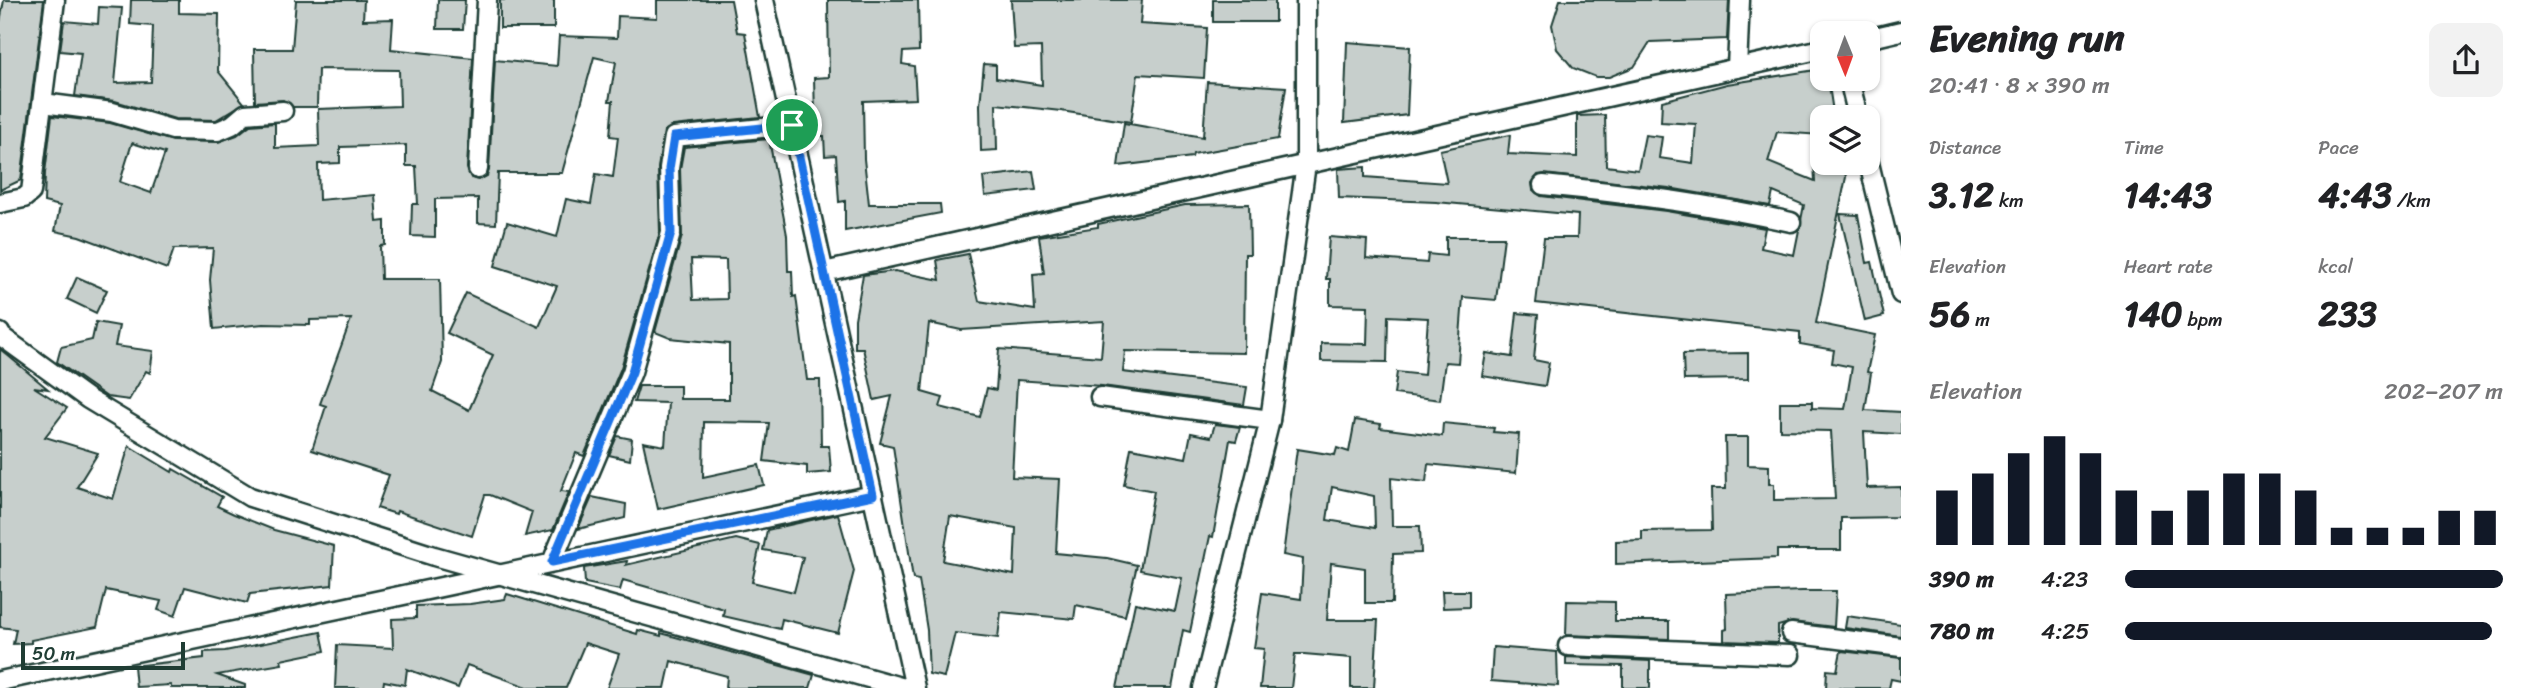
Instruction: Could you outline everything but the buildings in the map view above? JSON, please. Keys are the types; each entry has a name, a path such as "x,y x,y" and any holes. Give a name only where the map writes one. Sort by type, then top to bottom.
{"street":[{"path":"0,203 24,198 31,192 55,0"},
{"path":"478,169 487,0"},
{"path":"764,0 915,688"},
{"path":"1203,688 1270,421 1306,164 1306,0"},
{"path":"1737,68 1740,0"},
{"path":"1880,36 1901,31"},
{"path":"824,272 1810,52"},
{"path":"43,103 113,112 173,130 218,131 245,114 283,111"},
{"path":"552,562 632,372 671,233 669,169 674,137 792,125"},
{"path":"1872,175 1901,294"},
{"path":"1543,185 1711,205 1791,222"},
{"path":"0,332 1,337 88,399 250,497 499,575 904,688"},
{"path":"1100,397 1270,421"},
{"path":"0,681 873,495"},
{"path":"1791,633 1901,647"},
{"path":"1568,646 1790,654"}],"route":[{"path":"792,125 873,495 552,562 632,372 671,233 669,169 674,137 792,125"}]}
